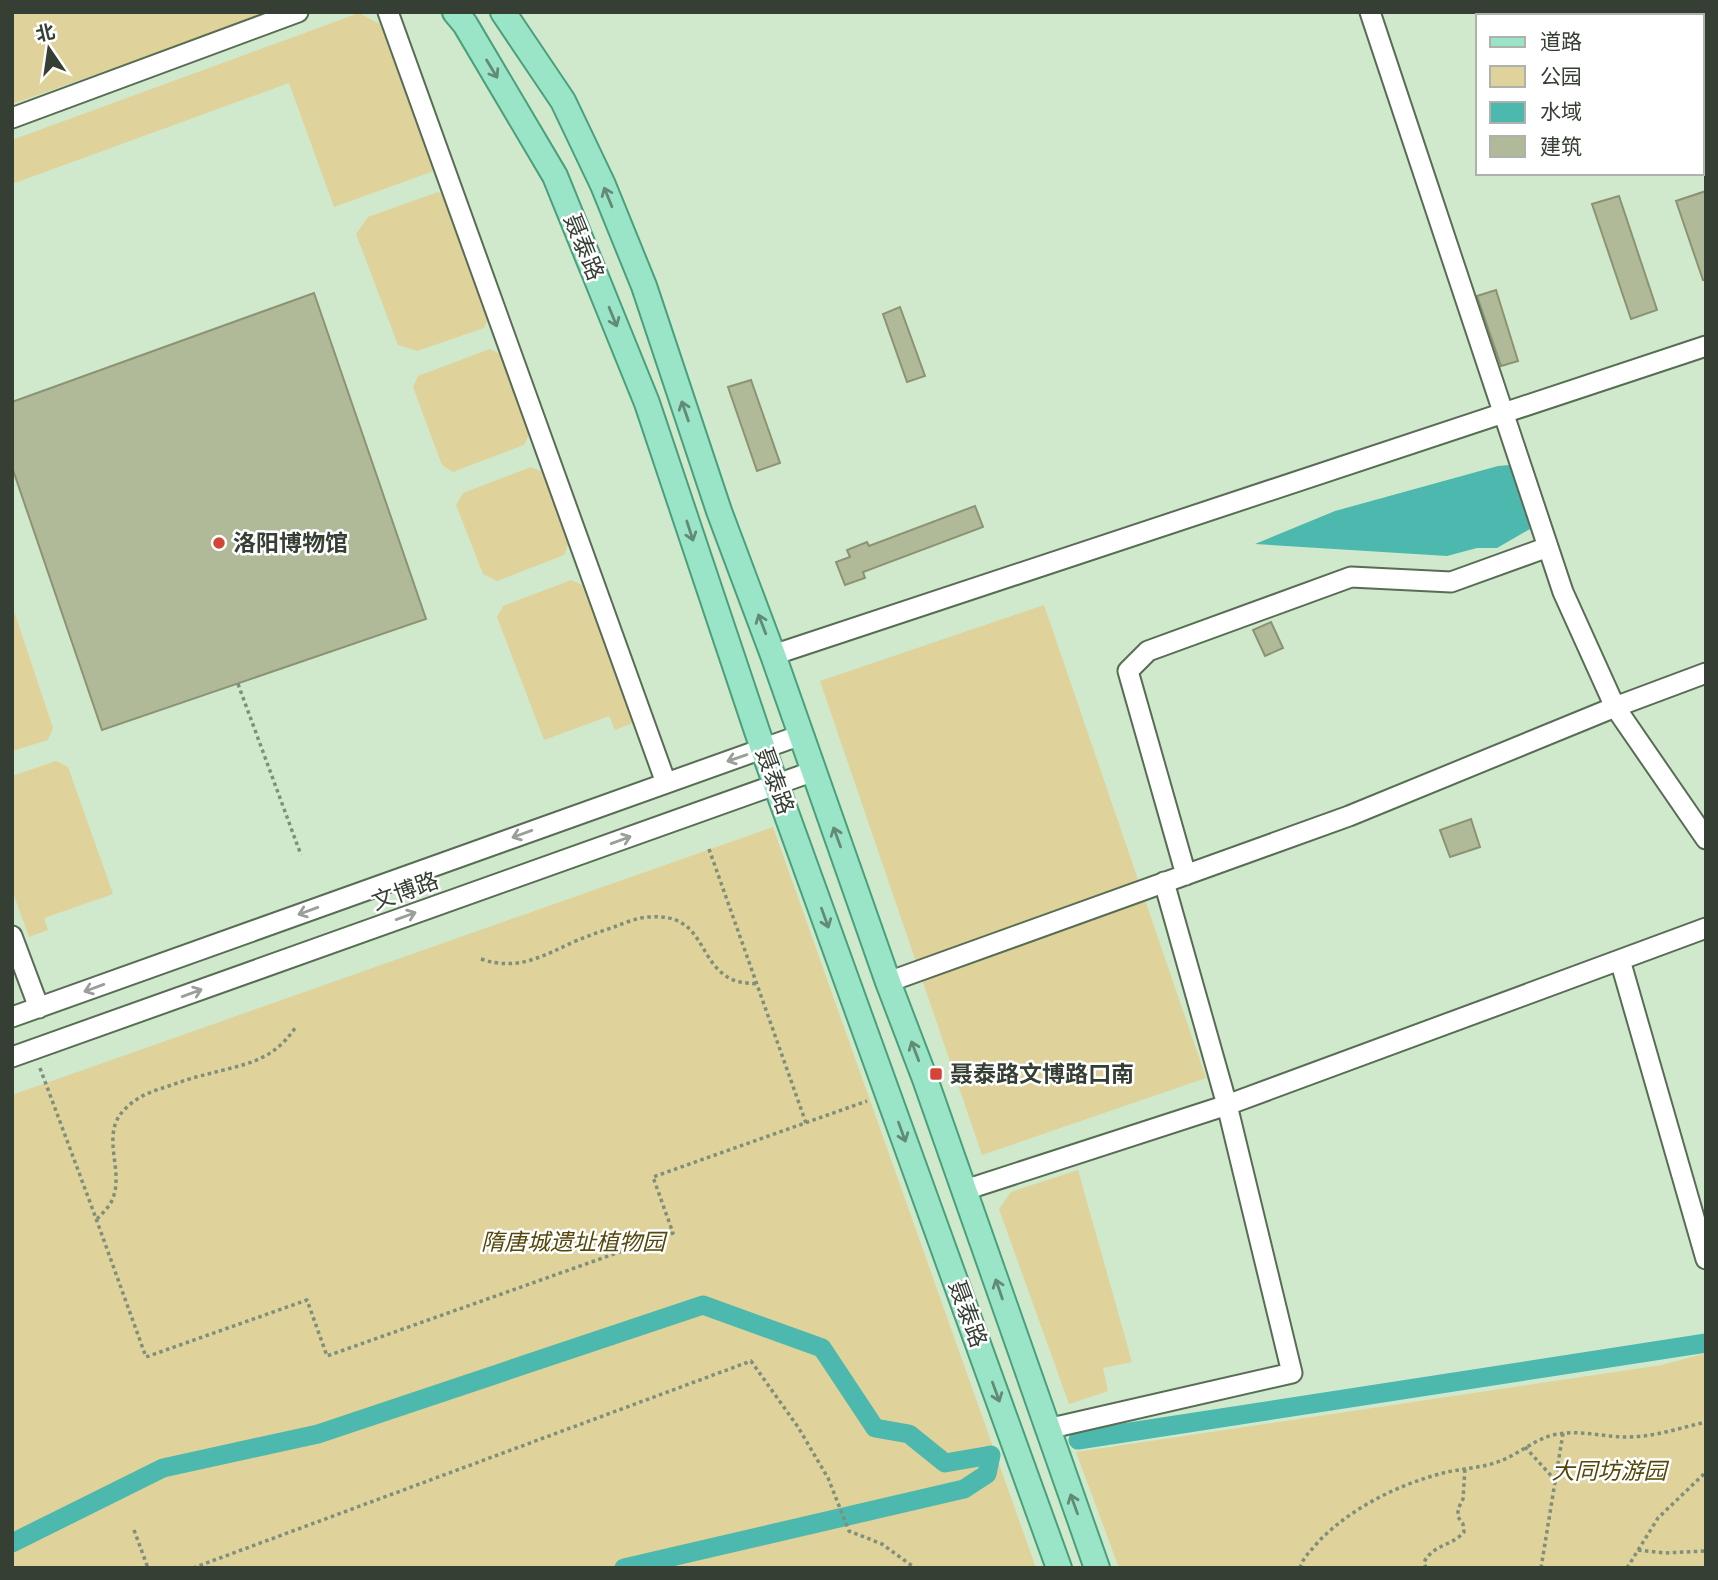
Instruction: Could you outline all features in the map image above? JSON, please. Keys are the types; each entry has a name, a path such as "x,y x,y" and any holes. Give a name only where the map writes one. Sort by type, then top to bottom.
{"main road":[{"name":"聂泰路","path":"455,12 465,24 555,176 648,403 763,749 1059,1568"},
{"name":"聂泰路","path":"503,12 564,101 603,185 644,286 719,510 774,655 1097,1568"}],"street":[{"path":"12,118 298,12"},
{"path":"388,12 666,783"},
{"path":"1370,12 1563,592 1615,707 1706,839"},
{"path":"774,655 1706,346"},
{"path":"1186,874 1128,671 1148,651 1351,577 1451,582 1548,547"},
{"path":"888,982 1349,816 1615,707 1706,673"},
{"name":"文博路","path":"12,1017 801,735"},
{"name":"文博路","path":"12,1056 814,771"},
{"path":"1047,1429 1292,1373 1227,1105 1164,882"},
{"path":"965,1190 1227,1105 1706,928"},
{"path":"12,936 39,1007"},
{"path":"1620,960 1706,1259"}],"path":[{"path":"238,684 301,855"},
{"path":"709,849 806,1123"},
{"path":"481,959 492,963 523,963 625,922 648,917 667,917 684,924 698,938 713,964 728,978 740,983 757,984"},
{"path":"97,1219 114,1197 116,1176 112,1146 114,1127 123,1111 138,1099 159,1089 264,1057 288,1038 295,1028"},
{"path":"33,1049 146,1357 307,1300 327,1356 673,1233 653,1177 888,1093"},
{"path":"192,1568 751,1362 798,1427 828,1478 849,1531 882,1544 915,1568"},
{"path":"1300,1568 1302,1559 1333,1527 1370,1502 1406,1484 1444,1472 1504,1460 1555,1434 1581,1432 1630,1437 1706,1422"},
{"path":"1541,1568 1563,1433"},
{"path":"1525,1447 1556,1481"},
{"path":"1426,1568 1424,1562 1429,1554 1460,1537 1464,1532 1458,1509 1463,1499 1465,1468"},
{"path":"1627,1568 1658,1518 1706,1472"},
{"path":"134,1530 148,1568"},
{"path":"1639,1550 1665,1553 1706,1551"}],"green space":[{"path":"12,12 273,12 12,104"},
{"path":"359,13 380,24 434,171 334,207 289,83 12,184 12,140"},
{"path":"438,192 448,196 491,314 484,328 417,351 398,345 356,234 368,217"},
{"path":"490,349 502,355 530,432 524,445 453,472 442,465 413,387 418,376"},
{"path":"531,467 542,472 569,542 564,555 497,581 483,574 456,505 463,493"},
{"path":"571,580 582,585 635,722 615,730 609,716 544,740 497,617 503,606"},
{"path":"12,605 53,728 48,740 12,751"},
{"path":"1044,605 1206,1078 982,1155 820,681"},
{"path":"56,761 68,767 113,894 44,918 48,930 29,937 12,890 12,776"},
{"name":"隋唐城遗址植物园","path":"773,827 1036,1568 12,1568 12,1095"},
{"path":"1078,1170 1132,1362 1103,1368 1108,1391 1069,1404 999,1209 1011,1192"},
{"name":"大同坊游园","path":"1706,1353 1706,1568 1119,1568 1076,1452 1662,1365"}],"water":[{"path":"1510,465 1517,474 1530,529 1497,548 1477,548 1447,556 1255,544 1335,511"}],"building":[{"path":"1706,191 1706,280 1703,280 1676,201"},
{"path":"1619,196 1657,310 1631,319 1592,204"},
{"path":"1496,290 1518,361 1501,366 1477,296"},
{"name":"洛阳博物馆","path":"314,293 426,619 102,730 12,467 12,402"},
{"path":"900,307 925,376 907,382 883,314"},
{"path":"751,380 780,463 757,471 728,387"},
{"path":"975,506 983,527 863,572 865,578 845,585 836,562 850,557 847,550 867,542 869,546"},
{"path":"1271,622 1283,648 1265,656 1253,630"},
{"path":"1471,819 1480,847 1450,857 1440,830"}],"waterway":[{"path":"12,1543 163,1468 318,1434 703,1305 822,1348 875,1428 909,1434 945,1463 991,1455 987,1474 964,1489 624,1568"},
{"path":"1078,1440 1706,1343"}],"place":[{"name":"洛阳博物馆","path":"219,543"},
{"name":"聂泰路文博路口南","path":"936,1074"}]}
